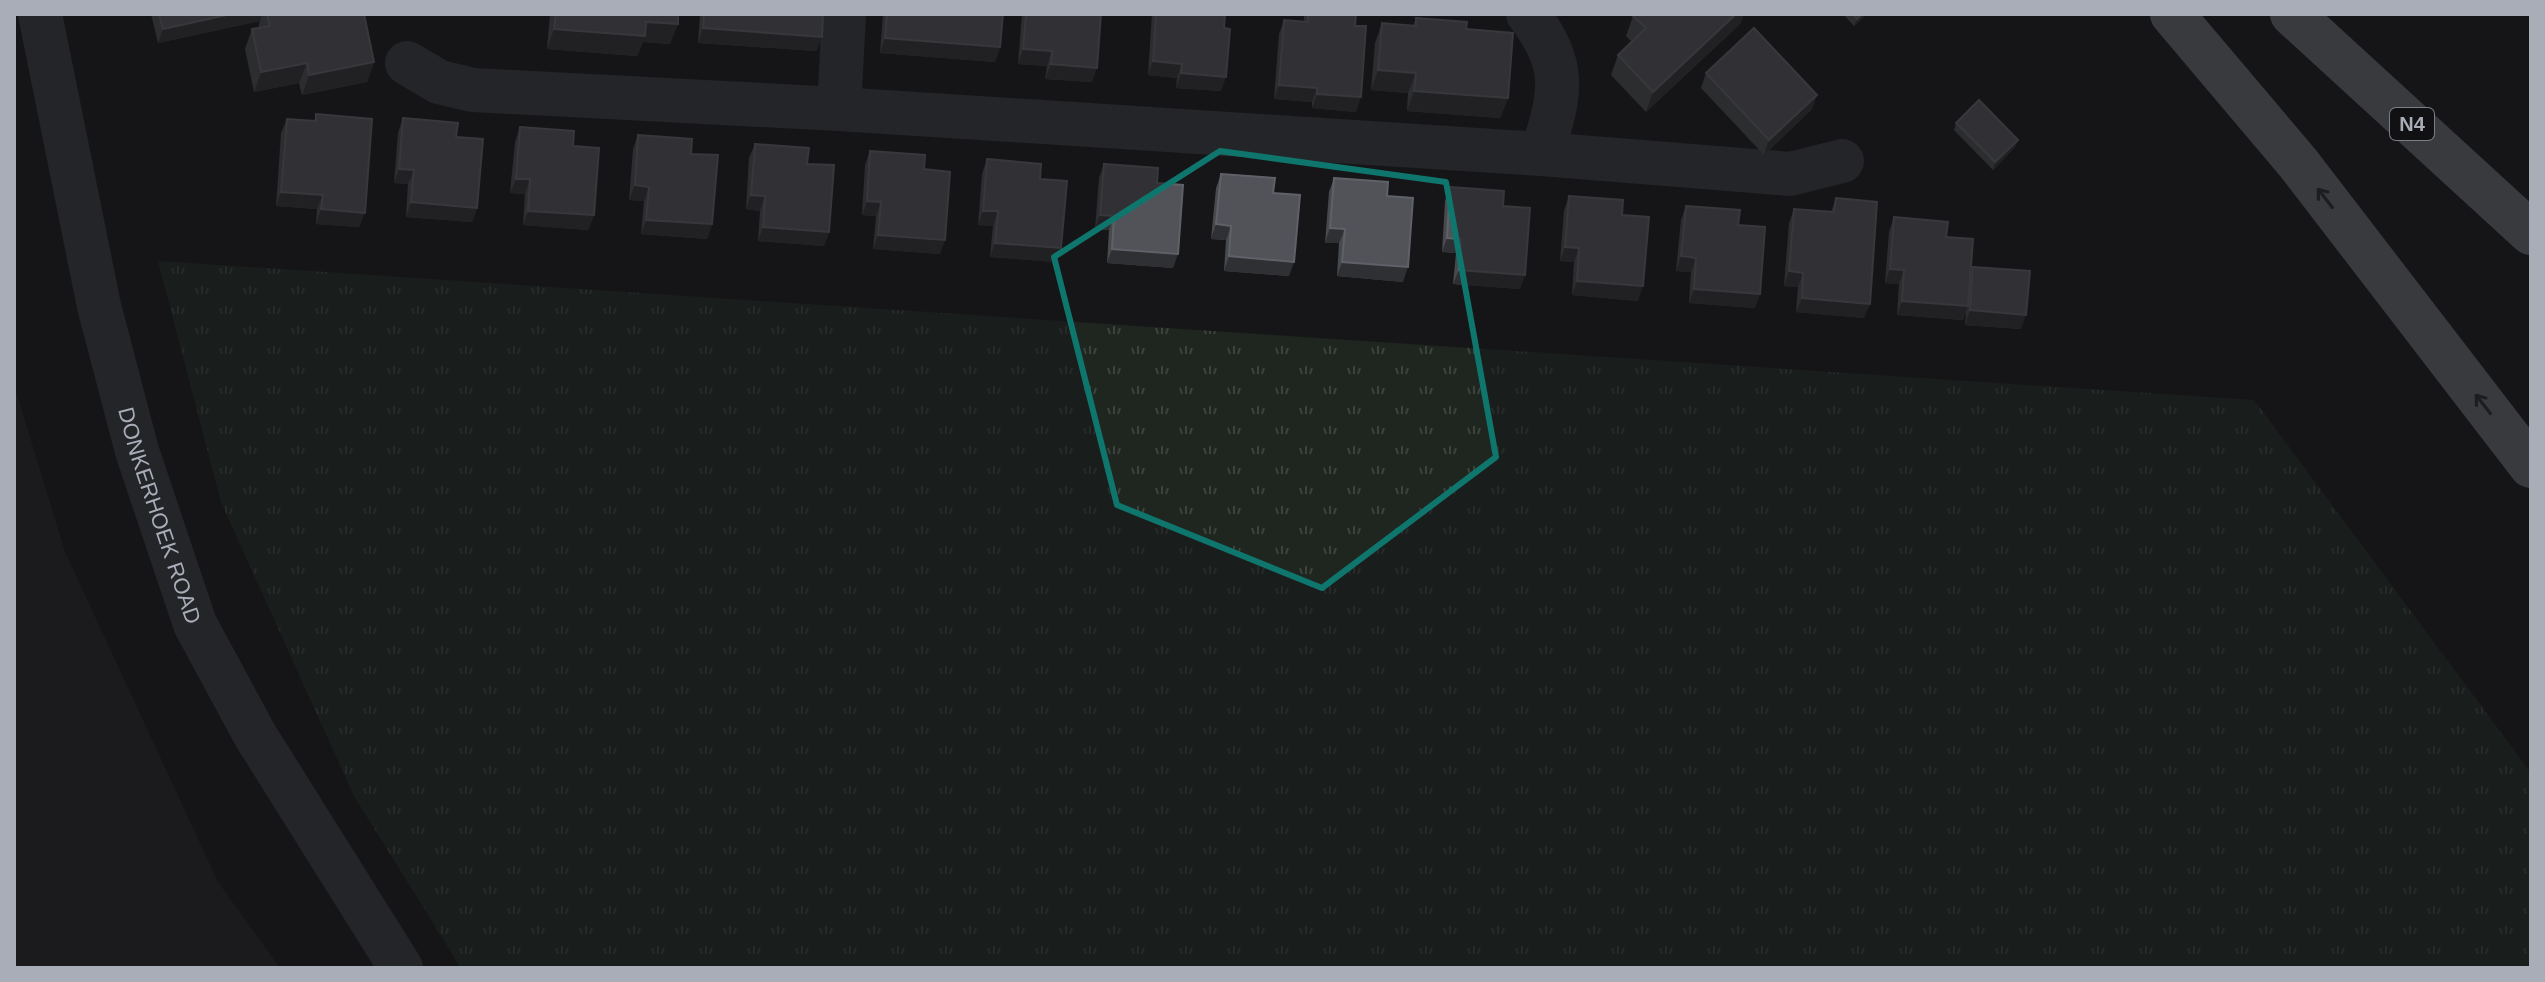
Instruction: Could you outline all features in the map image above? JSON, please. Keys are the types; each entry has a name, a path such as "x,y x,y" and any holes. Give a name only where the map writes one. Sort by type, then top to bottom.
{"highway":[{"path":"2172,14 2298,163 2531,466"},
{"name":"N4","path":"2292,14 2531,233"}],"street":[{"name":"DONKERHOEK ROAD","path":"40,14 99,306 137,451 195,624 255,735 401,968"},
{"path":"839,109 844,14"},
{"path":"1528,14 1545,36 1558,79 1557,101 1542,154"},
{"path":"407,63 439,82 473,90 839,109 1542,154 1790,174 1842,161"}],"highlighted area":[{"path":"1220,151 1446,182 1496,457 1322,588 1117,505 1054,257"}],"shaded area":[{"path":"14,385 65,552 218,882 280,968 14,968"}],"green space":[{"path":"158,261 2254,400 2531,773 2531,968 461,968 354,796 221,502"}],"building":[{"path":"159,14 231,14 163,29"},
{"path":"267,14 364,14 374,62 309,75 307,63 261,72 252,29 270,26"},
{"path":"556,14 678,14 678,24 646,22 645,36 554,29"},
{"path":"704,14 823,14 822,37 703,28"},
{"path":"887,14 1003,14 1000,47 885,38"},
{"path":"1026,14 1101,14 1097,68 1051,64 1052,51 1023,49"},
{"path":"1156,14 1225,14 1224,28 1230,29 1226,77 1181,73 1182,64 1153,61"},
{"path":"1308,14 1356,14 1355,26 1366,26 1361,97 1317,94 1317,88 1279,85 1284,20 1308,22"},
{"path":"1736,14 1653,92 1618,55 1646,28 1633,16"},
{"path":"1416,18 1467,22 1466,29 1513,33 1508,98 1414,91 1416,73 1378,70 1382,23 1416,26"},
{"path":"1754,28 1817,95 1769,140 1706,73"},
{"path":"1979,100 2018,140 1995,162 1956,123"},
{"path":"316,114 372,119 365,213 321,209 323,195 281,192 287,119 316,121"},
{"path":"403,118 458,123 456,137 483,139 477,208 411,202 414,170 399,169"},
{"path":"520,127 574,131 573,146 599,148 594,215 528,211 530,179 516,179"},
{"path":"638,135 692,139 691,154 718,155 712,224 646,220 649,187 635,185"},
{"path":"755,144 809,148 807,164 834,165 829,232 763,227 765,196 751,195"},
{"path":"870,151 925,155 924,169 950,172 945,240 878,235 881,202 867,201"},
{"path":"987,159 1041,164 1040,179 1067,181 1061,248 995,243 998,211 983,211"},
{"path":"1104,164 1158,168 1157,183 1183,185 1178,254 1112,249 1114,216 1100,215"},
{"path":"1221,174 1275,178 1273,193 1300,195 1294,262 1229,256 1231,226 1216,224"},
{"path":"1334,178 1388,182 1387,196 1413,198 1408,267 1342,262 1345,229 1330,228"},
{"path":"1450,187 1504,191 1503,206 1530,208 1525,275 1459,270 1461,239 1447,238"},
{"path":"1569,196 1623,200 1622,215 1649,217 1643,286 1577,281 1579,248 1565,247"},
{"path":"1836,198 1877,202 1870,304 1802,298 1803,273 1789,271 1794,209 1834,212"},
{"path":"1686,206 1740,210 1738,225 1765,227 1760,294 1694,289 1696,258 1681,256"},
{"path":"1894,217 1948,222 1946,237 1973,239 1968,306 1902,301 1904,270 1890,269"},
{"path":"1973,267 2030,271 2026,315 1970,310"}]}
